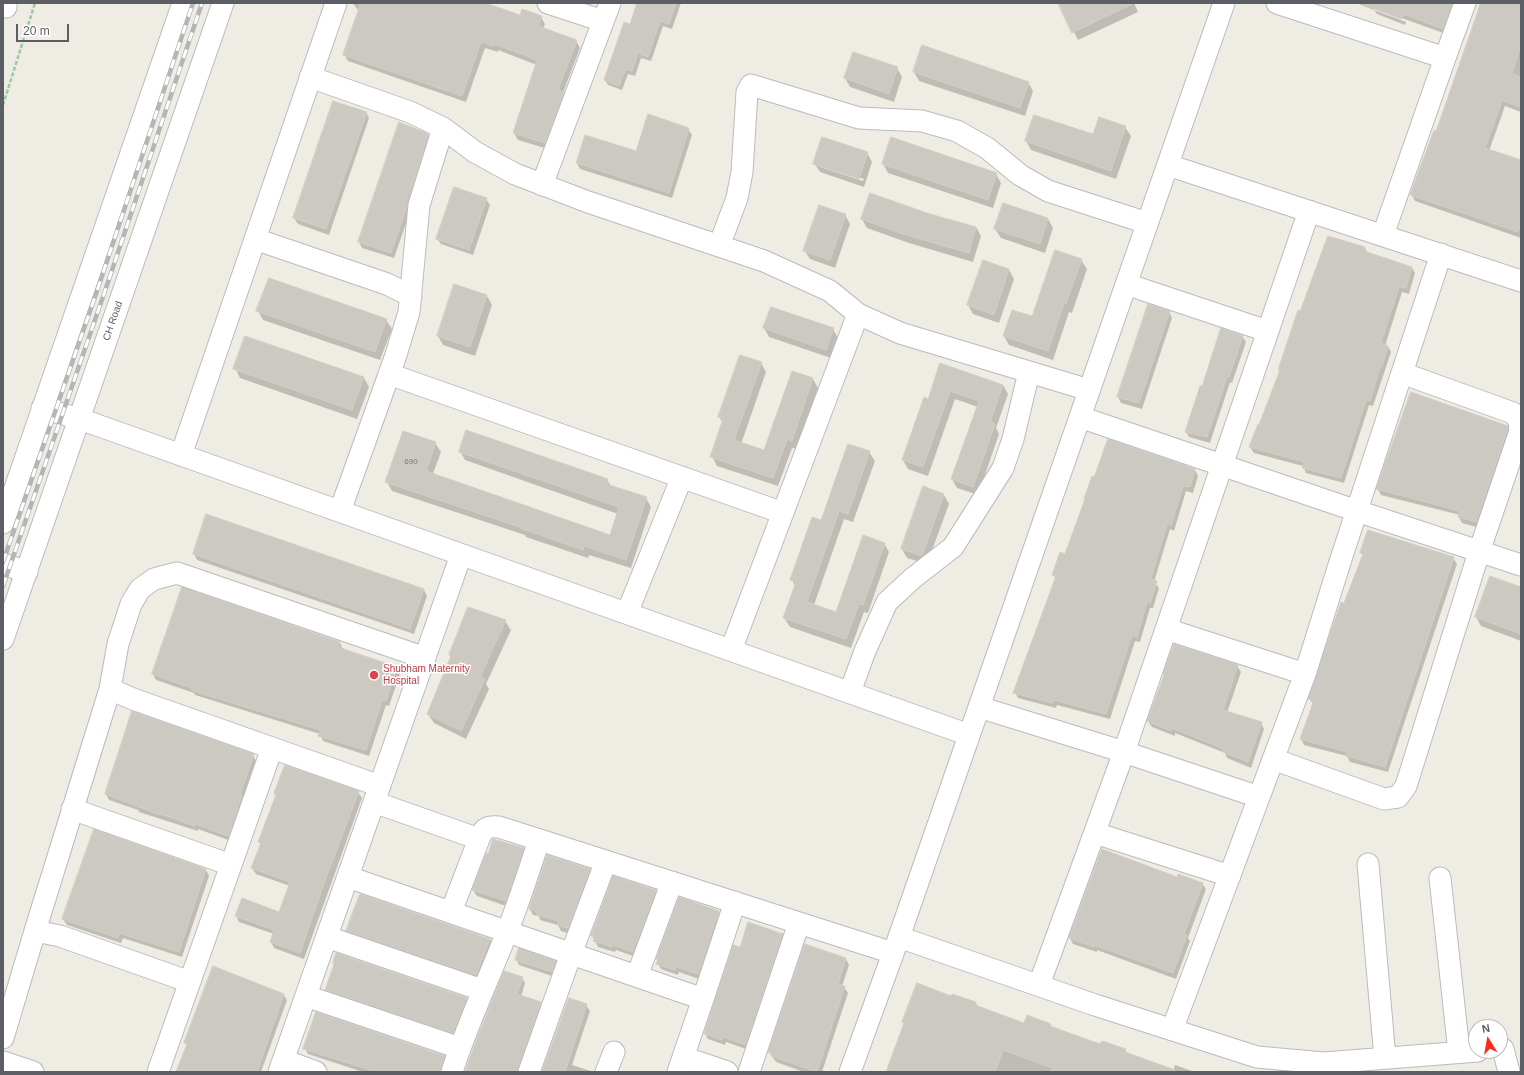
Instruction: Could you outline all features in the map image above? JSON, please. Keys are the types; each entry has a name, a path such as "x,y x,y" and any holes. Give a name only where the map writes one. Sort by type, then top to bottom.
{"street":[{"path":"3,523 183,3"},
{"name":"CH Road","path":"3,639 223,3"},
{"path":"181,455 336,3"},
{"path":"542,184 606,12 548,3"},
{"path":"850,1072 896,945 1224,3"},
{"path":"1277,3 1445,58"},
{"path":"1383,235 1465,3"},
{"path":"310,77 410,112 443,128 475,152 515,174 588,202 764,262 830,292 858,314 900,332 1089,390"},
{"path":"719,246 737,198 742,172 747,92 751,85 859,118 922,121 957,131 987,148 1020,175 1048,191 1147,223"},
{"path":"340,511 390,374 409,312 419,205 443,128"},
{"path":"1168,165 1441,254 1520,278"},
{"path":"1039,985 1124,752 1309,211"},
{"path":"255,239 387,284 410,296"},
{"path":"1172,1030 1305,674 1441,254"},
{"path":"1126,284 1267,331"},
{"path":"731,650 858,314"},
{"path":"850,692 865,651 887,602 913,578 953,547 1003,468 1013,439 1029,372"},
{"path":"1273,759 1384,799 1398,797 1406,786 1479,552 1520,431 1519,420 1513,413 1402,373"},
{"path":"390,374 783,513"},
{"path":"42,408 80,419 969,735"},
{"path":"1080,417 1521,565"},
{"path":"627,613 682,478"},
{"path":"316,1072 282,1066 461,554"},
{"path":"3,564 27,572"},
{"path":"3,1038 110,689 118,644 131,604 140,588 154,579 177,573 425,658"},
{"path":"1166,629 1305,674"},
{"path":"110,689 133,699 272,748 479,839"},
{"path":"979,707 1124,752 1259,797"},
{"path":"158,1072 272,748"},
{"path":"72,809 231,865"},
{"path":"451,912 482,831 490,826 499,827 799,923 896,945 1039,985 1257,1057 1324,1063 1468,1052 1440,878"},
{"path":"1094,833 1230,876"},
{"path":"452,1072 482,990 507,932 540,840"},
{"path":"529,1072 606,861"},
{"path":"1368,864 1386,1058"},
{"path":"348,877 703,999"},
{"path":"638,976 672,882"},
{"path":"727,1072 680,1064 735,902"},
{"path":"749,1072 799,923"},
{"path":"35,931 60,936 190,982"},
{"path":"327,937 482,990"},
{"path":"306,996 460,1048"},
{"path":"1508,1049 1509,1072"},
{"path":"606,1072 614,1052"},
{"path":"3,1062 34,1072"}],"path":[{"path":"3,105 35,3"}],"building":[{"path":"361,3 485,3 520,15 522,9 542,16 538,26 577,40 558,90 564,92 545,143 513,133 537,60 495,44 494,46 481,42 462,96 343,55"},
{"path":"637,3 676,3 669,24 660,21 648,57 638,53 632,71 626,69 619,86 604,80 624,22 630,24"},
{"path":"1058,3 1134,3 1072,33"},
{"path":"1362,3 1452,3 1443,29 1404,14 1401,19"},
{"path":"1481,3 1521,3 1521,45 1512,73 1521,77 1521,107 1502,101 1485,148 1521,160 1521,223 1518,232 1410,195 1434,130 1436,131"},
{"path":"922,45 1029,82 1020,108 913,72"},
{"path":"853,52 898,67 889,94 844,78"},
{"path":"333,101 367,112 326,229 293,218"},
{"path":"648,114 689,128 669,193 576,163 585,135 636,151"},
{"path":"1034,115 1093,134 1099,117 1126,126 1111,171 1025,141"},
{"path":"399,122 428,134 407,206 391,253 358,242"},
{"path":"822,137 868,152 859,179 813,164"},
{"path":"891,137 997,173 988,200 882,164"},
{"path":"454,187 487,198 469,250 436,239"},
{"path":"870,193 930,214 976,227 969,253 903,234 861,219"},
{"path":"1003,203 1048,218 1040,244 994,229"},
{"path":"819,205 846,214 830,260 803,251"},
{"path":"1328,236 1365,247 1364,251 1412,267 1406,288 1399,287 1381,343 1388,346 1382,367 1380,367 1370,401 1366,400 1341,478 1302,468 1304,462 1249,447 1280,370 1278,370 1298,310 1300,311"},
{"path":"1055,250 1082,259 1066,304 1064,303 1048,351 1003,336 1012,310 1032,316"},
{"path":"983,260 1009,269 994,315 967,305"},
{"path":"269,278 387,319 375,352 256,311"},
{"path":"454,284 487,295 470,347 437,336"},
{"path":"1148,304 1170,311 1139,403 1117,397"},
{"path":"771,307 834,328 826,350 763,328"},
{"path":"1221,328 1243,336 1229,377 1227,377 1207,437 1185,432 1200,386 1202,386"},
{"path":"245,336 364,377 352,410 233,369"},
{"path":"740,355 762,362 734,440 764,450 792,371 813,378 792,441 787,439 773,478 710,457 723,419 718,417"},
{"path":"940,363 1003,385 990,422 995,424 973,487 951,479 979,401 950,391 923,467 902,460 924,397 928,399"},
{"path":"1411,392 1508,426 1476,522 1458,517 1460,511 1376,489"},
{"path":"466,430 608,479 606,484 647,497 626,560 584,546 583,550 520,527 385,482 403,431 436,442 426,471 610,535 619,507 459,452"},
{"path":"1108,439 1195,469 1190,487 1183,486 1171,525 1167,524 1151,579 1157,581 1150,603 1147,602 1137,637 1132,635 1106,714 1054,700 1053,703 1013,693 1056,576 1052,575 1060,552 1065,554 1092,476 1094,477"},
{"path":"848,444 870,451 848,514 839,511 807,602 836,612 863,535 885,543 863,605 859,604 846,639 783,618 796,582 790,580 812,517 821,520"},
{"path":"923,486 944,494 922,556 901,549"},
{"path":"206,514 424,589 410,629 193,554"},
{"path":"1368,530 1454,557 1385,767 1346,756 1347,752 1300,739 1314,700 1308,699 1341,602 1344,603 1363,554 1360,553"},
{"path":"1490,576 1521,587 1521,634 1475,617"},
{"path":"182,587 340,642 338,647 397,667 386,701 382,700 366,750 318,736 320,730 191,690 191,688 152,674"},
{"path":"468,607 506,620 480,677 485,679 461,731 427,714 451,656 449,655"},
{"path":"1174,644 1238,665 1223,710 1262,722 1248,762 1223,752 1224,749 1172,728 1171,731 1147,721"},
{"path":"132,711 254,754 228,836 195,824 195,826 161,814 160,815 105,794"},
{"path":"285,765 359,791 326,878 300,953 270,942 274,930 235,916 242,898 279,912 290,882 251,868 261,843 258,842 276,795 274,794"},
{"path":"94,829 206,869 179,952 119,933 118,938 62,919"},
{"path":"493,839 524,848 506,901 472,890"},
{"path":"1102,849 1177,877 1178,874 1203,883 1184,934 1187,935 1173,973 1094,945 1094,947 1069,938"},
{"path":"547,855 590,869 568,928 557,925 558,921 536,914 537,912 529,909"},
{"path":"613,876 656,890 633,952 613,945 612,947 593,941 595,937 591,936"},
{"path":"360,894 490,939 476,975 346,931"},
{"path":"679,897 719,911 698,974 676,967 675,970 656,964 658,960 656,959"},
{"path":"748,922 783,934 746,1045 723,1037 722,1040 704,1034 733,945 740,947"},
{"path":"805,944 846,958 838,984 845,986 817,1072 771,1056 772,1053 768,1052"},
{"path":"519,948 556,961 552,972 515,960"},
{"path":"336,953 467,998 453,1033 325,990 334,964"},
{"path":"213,966 284,994 257,1072 176,1072 187,1044 184,1043"},
{"path":"504,971 523,977 517,994 541,1002 517,1072 465,1072 476,1041"},
{"path":"917,983 951,996 952,994 976,1002 975,1005 1024,1023 1027,1015 1051,1024 1050,1026 1100,1044 1102,1041 1126,1049 1125,1052 1175,1070 1174,1072 1051,1072 1052,1068 1003,1050 995,1072 886,1072 904,1023 902,1022"},
{"path":"569,998 587,1004 565,1072 542,1072"},
{"path":"316,1012 445,1056 440,1072 377,1072 303,1049"}],"railway":[{"path":"3,562 98,288 193,3"},
{"path":"3,586 105,291 202,3"}],"place":[{"name":"Shubham Maternity Hospital","path":"374,675"}]}
